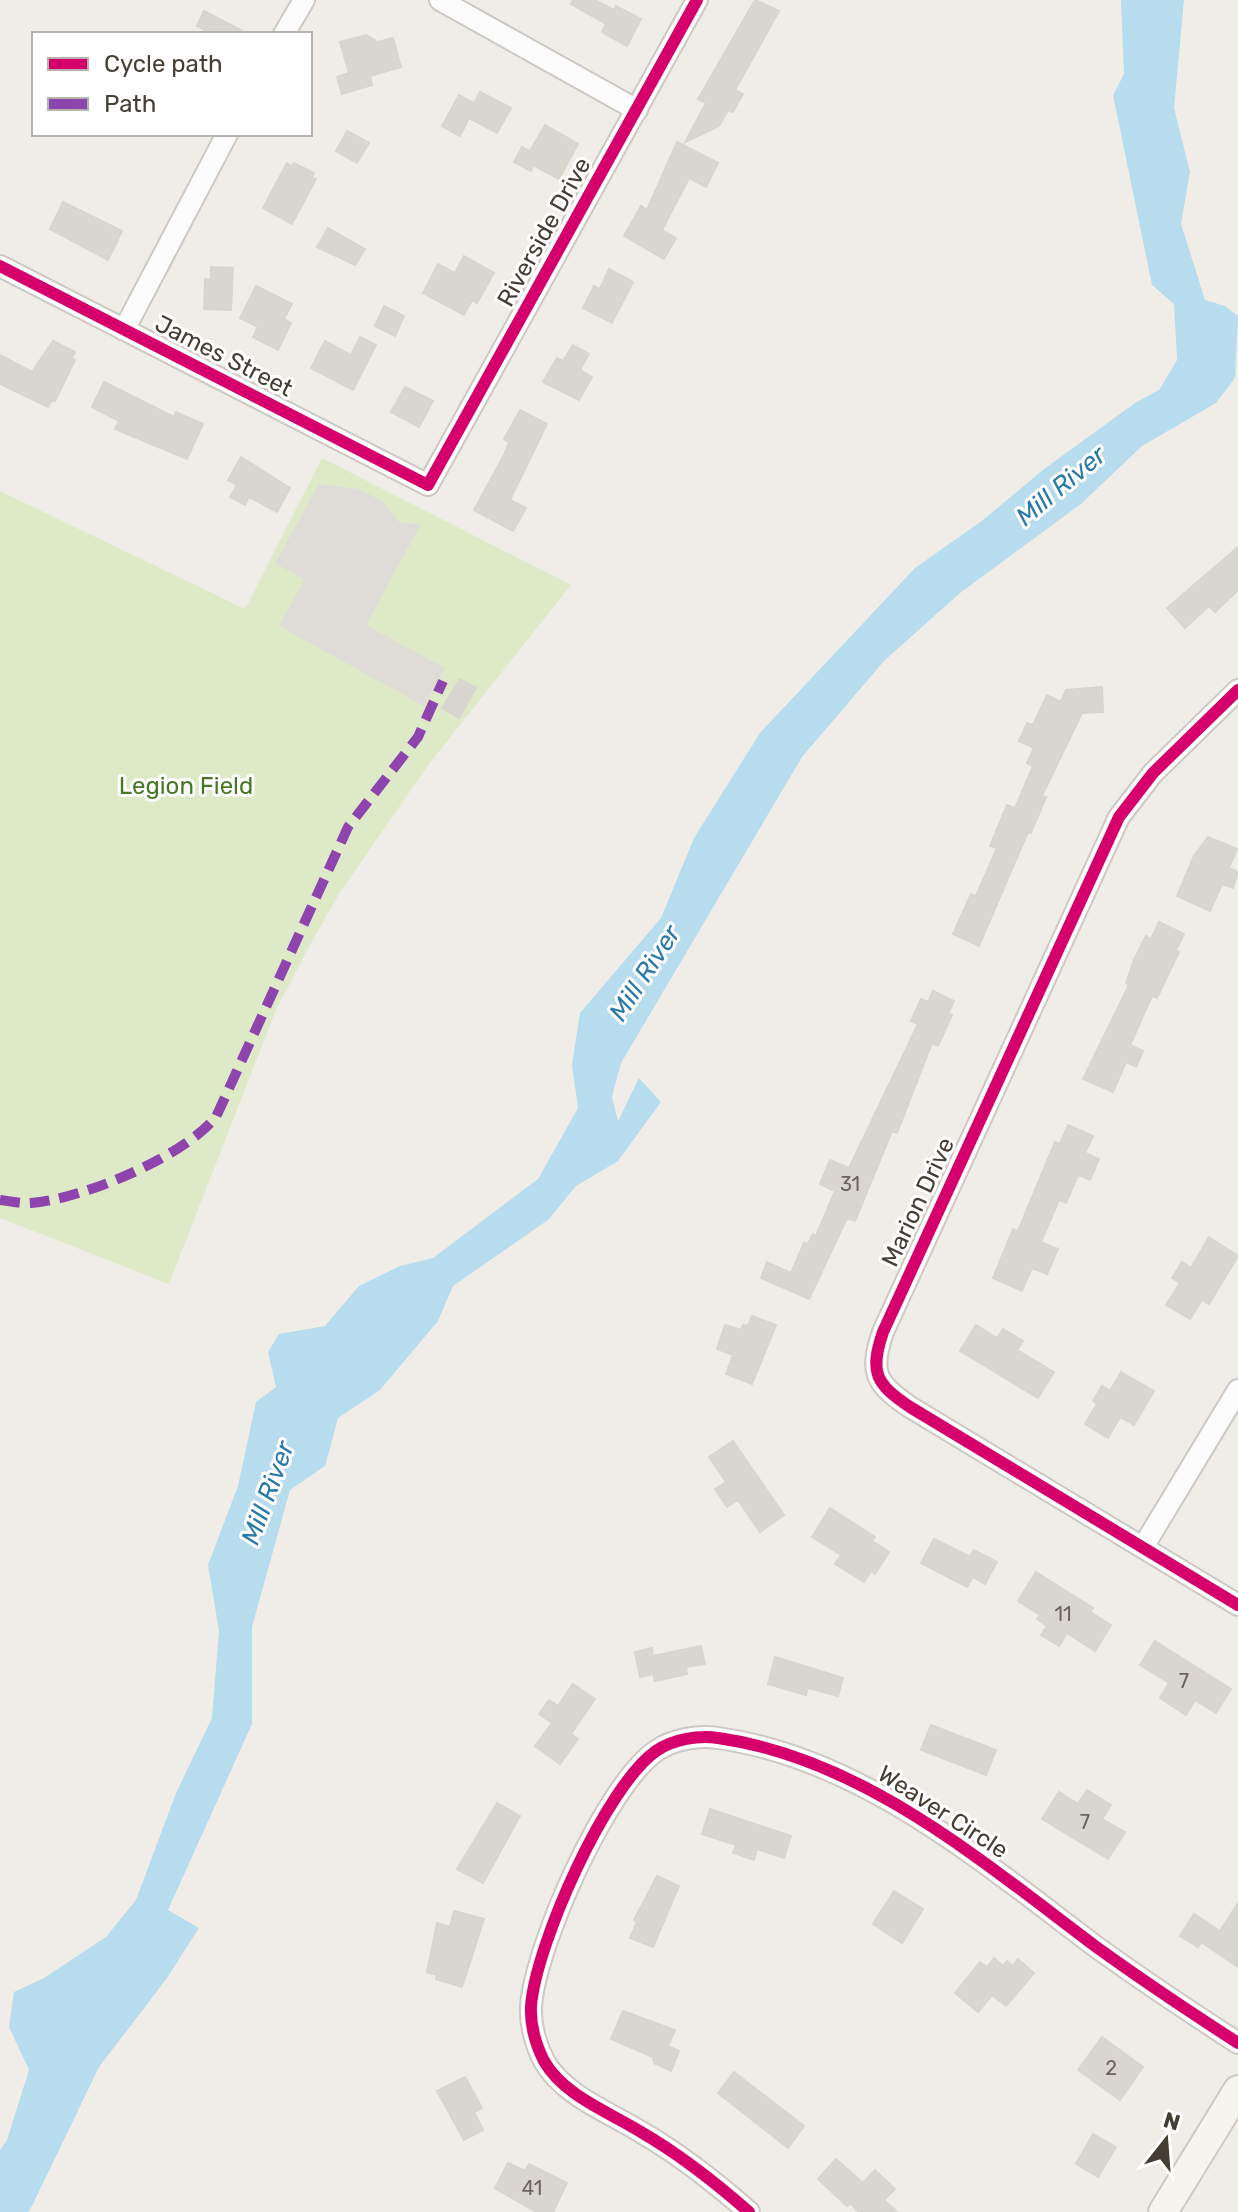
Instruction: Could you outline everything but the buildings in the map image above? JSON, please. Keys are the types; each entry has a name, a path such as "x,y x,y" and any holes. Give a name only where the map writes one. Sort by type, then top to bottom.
{"main road":[{"path":"1163,2212 1238,2090"}],"street":[{"path":"285,32 304,0"},
{"path":"440,0 637,110"},
{"name":"Riverside Drive","path":"428,485 697,0"},
{"path":"124,330 226,136"},
{"name":"James Street","path":"0,266 428,485"},
{"name":"Marion Drive","path":"1238,690 1153,773 1119,817 883,1332 875,1367 886,1390 910,1407 1238,1605"},
{"path":"1143,1547 1238,1390"},
{"name":"Weaver Circle","path":"749,2212 673,2152 567,2087 546,2065 533,2039 531,2007 539,1968 583,1859 617,1796 639,1766 658,1749 684,1739 714,1737 752,1744 875,1792 1016,1886 1173,2002 1238,2043"}],"green space":[{"name":"Legion Field","path":"322,458 571,585 429,764 339,894 276,1010 169,1284 0,1218 0,491 245,609"}],"shaded area":[{"path":"319,484 359,489 384,502 400,523 421,524 366,625 445,668 424,706 279,626 304,580 275,563"}],"water":[{"name":"Mill River","path":"1121,0 1184,0 1174,108 1190,172 1181,224 1205,300 1225,306 1238,316 1235,378 1216,403 1142,446 1082,503 960,593 884,661 802,757 621,1063 612,1097 618,1121 639,1078 661,1102 618,1161 576,1186 548,1220 453,1286 438,1321 380,1390 338,1418 325,1466 290,1490 252,1627 252,1724 168,1910 199,1928 167,1978 99,2067 28,2212 0,2212 0,2150 7,2140 29,2070 9,2027 14,1992 44,1978 106,1937 136,1900 176,1793 212,1718 219,1631 208,1565 238,1486 256,1402 276,1387 268,1352 279,1334 325,1326 359,1286 400,1266 433,1258 538,1179 578,1108 572,1065 580,1013 661,918 694,838 760,733 915,568 983,520 1044,469 1135,403 1159,390 1177,360 1174,304 1152,285 1113,95 1124,74"}],"marked path":[{"path":"0,1200 19,1203 53,1200 104,1185 157,1161 201,1132 216,1117 348,827 418,737 443,681"}],"cycle path":[{"path":"0,266 428,485 697,0"},
{"path":"1238,690 1153,773 1119,817 883,1332 876,1368 889,1391 910,1407 1238,1605"},
{"path":"749,2212 669,2150 563,2084 544,2061 532,2027 531,2006 536,1979 560,1907 577,1868 616,1797 636,1769 670,1743 711,1737 771,1749 822,1767 871,1790 964,1849 1113,1959 1238,2043"}]}
